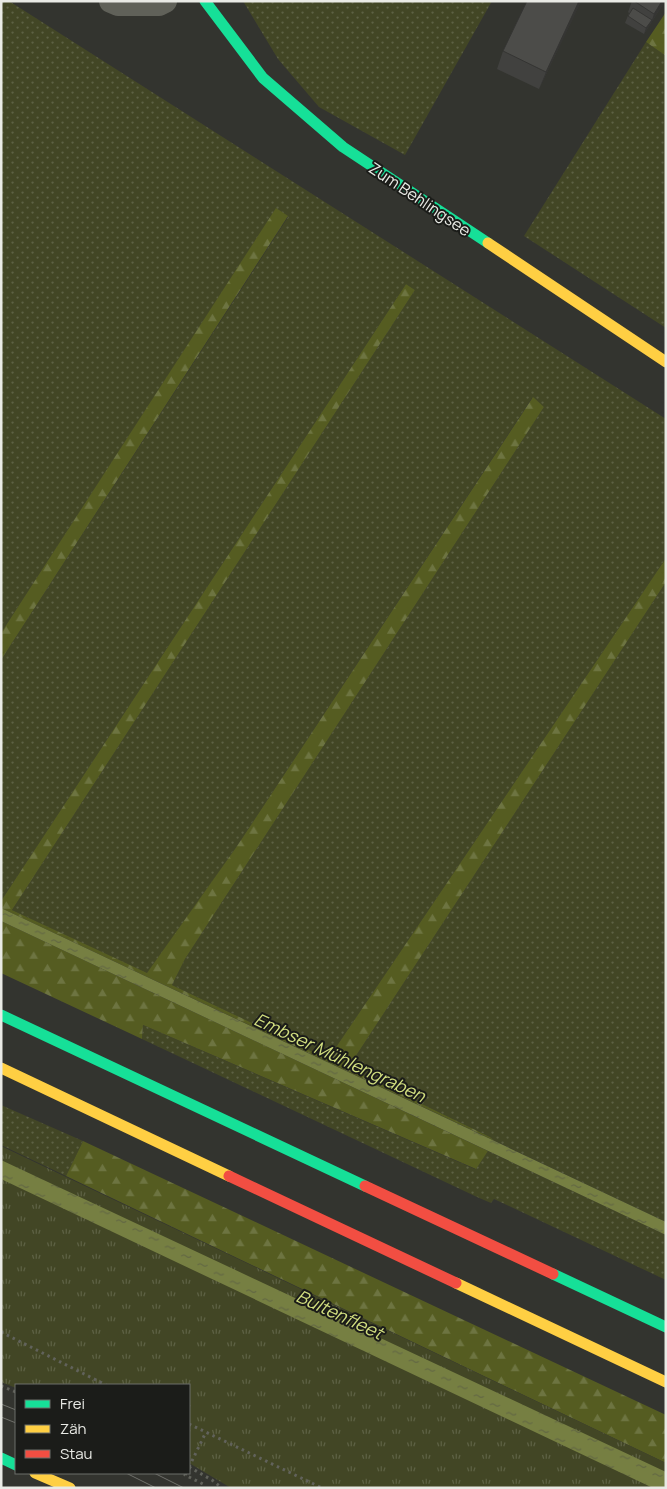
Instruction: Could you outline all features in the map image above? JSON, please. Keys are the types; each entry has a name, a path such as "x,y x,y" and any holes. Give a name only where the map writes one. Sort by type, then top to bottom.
{"main road":[{"name":"Zum Behlingsee","path":"205,1 263,78 343,147 666,362"},
{"path":"1,1015 666,1327"},
{"path":"1,1068 666,1382"},
{"path":"1,1458 15,1465"},
{"path":"37,1474 70,1488"}],"street":[{"path":"111,1 118,4 158,4 165,1"}],"path":[{"path":"1,1332 104,1384"},
{"path":"1,1386 15,1392"},
{"path":"190,1424 322,1488"},
{"path":"190,1465 206,1432"},
{"path":"190,1468 222,1488"},
{"path":"186,1474 203,1484 201,1488"}],"green space":[{"path":"1,1 9,1 666,419 666,558 328,1059 172,985 185,959 544,407 532,398 237,846 147,974 12,910 415,290 406,284 1,901 1,660 288,217 276,209 1,633"},
{"path":"243,1 492,1 405,155 319,107 278,59"},
{"path":"666,12 666,56 646,42"},
{"path":"646,42 666,56 666,328 524,236"},
{"path":"276,208 288,216 1,660 1,633"},
{"path":"406,284 415,290 12,910 147,973 237,846 533,397 544,407 185,959 172,985 328,1059 666,558 666,582 348,1068 495,1141 1,908 1,901"},
{"path":"666,582 666,1222 495,1141 348,1068"},
{"path":"1,921 488,1151 476,1169 143,1025 142,1039 1,973"},
{"path":"143,1025 475,1169 488,1151 666,1235 666,1280 494,1199 491,1203 477,1197 142,1039"},
{"path":"1,1105 83,1141 66,1176 1,1145"},
{"path":"83,1141 666,1415 666,1463 66,1176"},
{"path":"1,1146 666,1463 666,1488 231,1488 190,1464 190,1384 15,1384 15,1388 1,1382"}],"water":[{"path":"1,908 666,1222 666,1235 1,921"},
{"path":"1,1160 666,1472 666,1488 653,1488 1,1179"}],"building":[{"path":"527,1 579,1 546,72 503,51"},
{"path":"634,1 662,1 654,14"},
{"path":"633,8 652,20 646,28 628,16"}],"tram line":[{"path":"1,1404 15,1410"},
{"path":"1,1417 15,1423"},
{"path":"128,1474 156,1488"},
{"path":"156,1474 184,1488"}],"traffic: fast":[{"path":"205,1 263,78 343,147 488,243"},
{"path":"1,1015 365,1186"},
{"path":"553,1274 666,1327"},
{"path":"1,1458 15,1465"}],"traffic: slow":[{"path":"488,243 666,362"},
{"path":"1,1068 229,1176"},
{"path":"456,1283 666,1382"},
{"path":"37,1474 70,1488"}],"traffic: jam":[{"path":"229,1176 456,1283"},
{"path":"365,1186 553,1274"}],"water label":[{"name":"Embser Mühlengraben","path":"340,1057"},
{"name":"Bultenfleet","path":"340,1314"}]}
